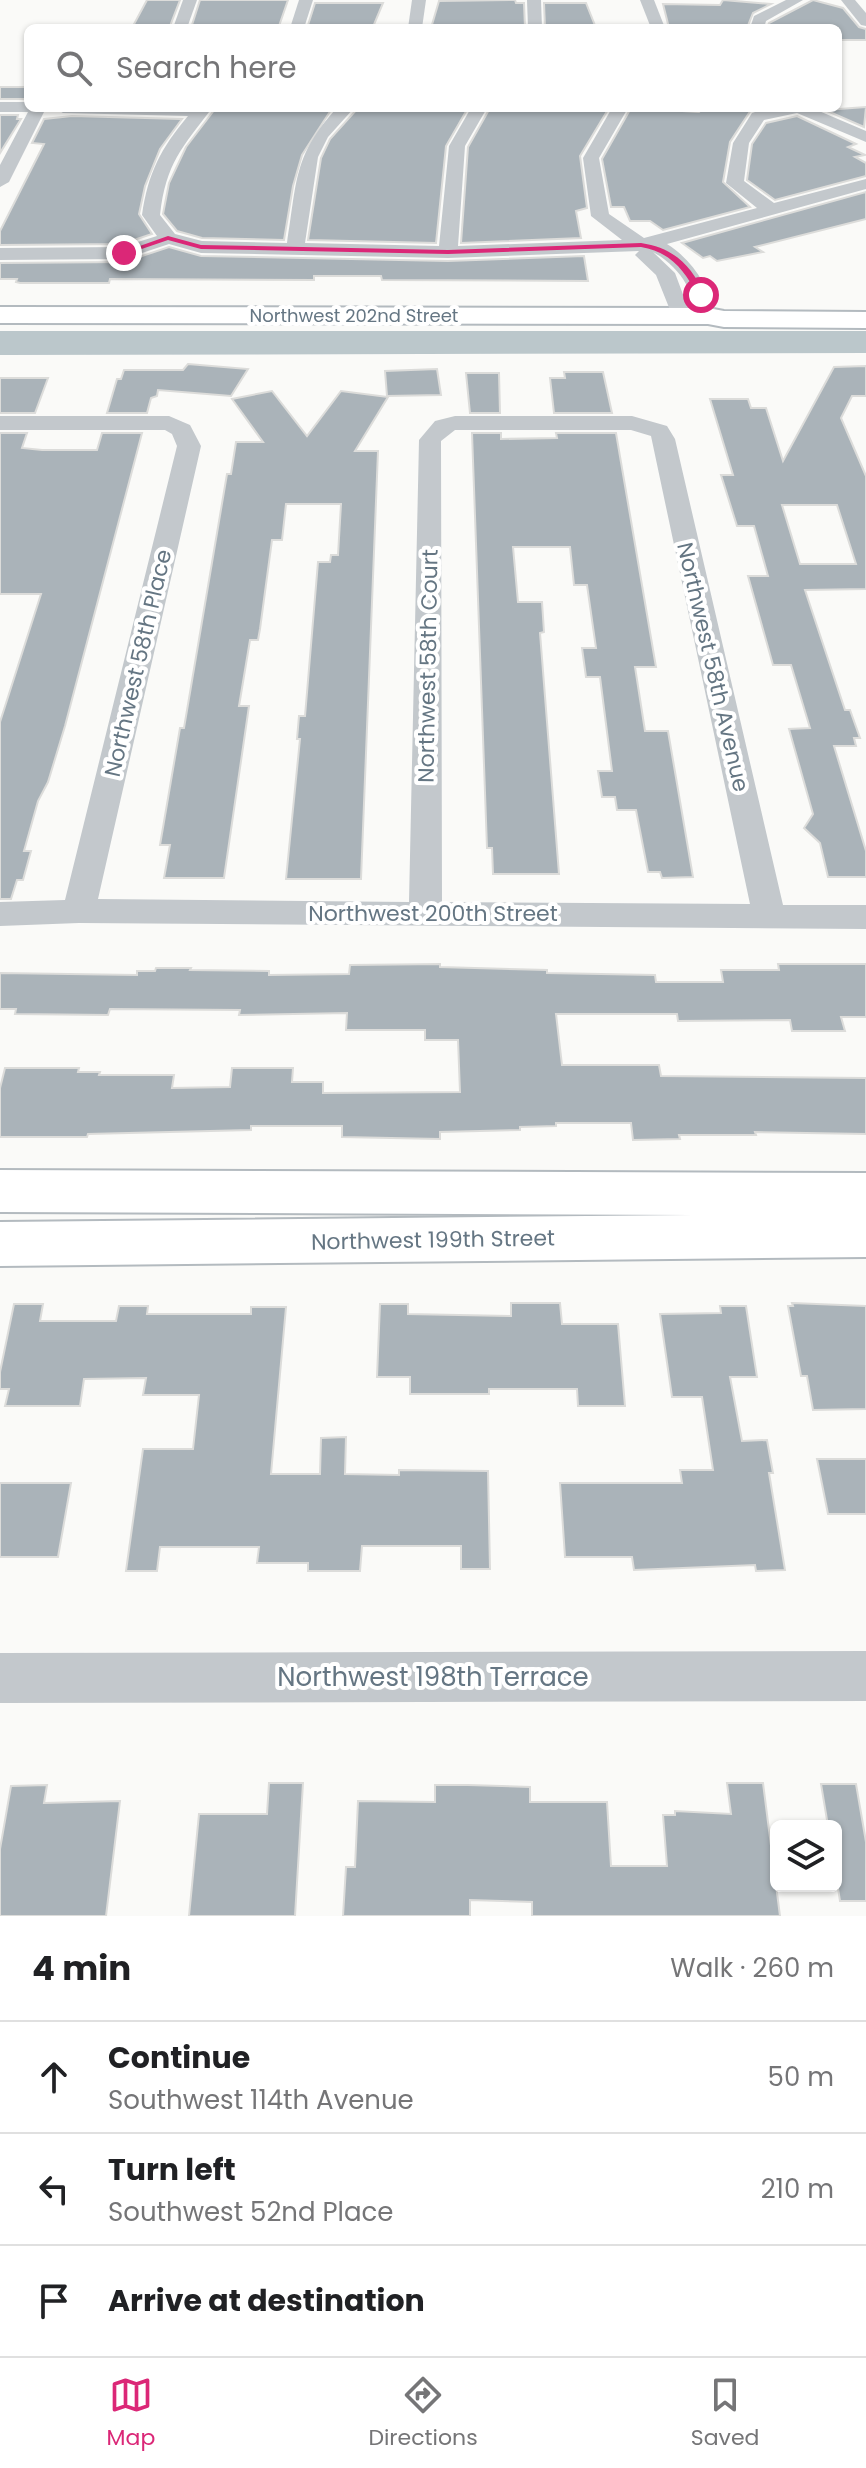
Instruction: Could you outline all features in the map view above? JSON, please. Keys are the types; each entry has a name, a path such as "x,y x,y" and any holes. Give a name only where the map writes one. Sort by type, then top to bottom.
{"street":[{"path":"181,24 190,0"},
{"path":"298,24 306,0"},
{"path":"416,24 419,0"},
{"path":"534,0 535,24"},
{"path":"647,0 656,24"},
{"path":"758,24 759,19 796,0"},
{"path":"848,0 866,22"},
{"path":"0,107 24,107"},
{"path":"0,182 36,112"},
{"path":"168,238 151,215 155,183 178,139 200,112"},
{"path":"295,249 310,157 321,135 342,112"},
{"path":"448,252 457,146 477,112"},
{"path":"618,112 591,158 600,216 641,245"},
{"path":"770,209 735,183 741,143 758,116 778,112"},
{"path":"808,112 866,137"},
{"path":"641,245 866,184"},
{"path":"0,254 124,253 168,238 201,247 448,252 641,245 662,248 678,261 694,280 708,316"},
{"path":"641,245 641,252 662,273 681,316"},
{"path":"662,273 678,261"},
{"path":"662,273 694,280"},
{"name":"Northwest 202nd Street","path":"708,316 720,310 866,307"},
{"name":"Northwest 202nd Street","path":"0,315 708,316 724,319 866,320"},
{"name":"Northwest 58th Avenue","path":"443,426 474,422 614,422 648,426 659,431 664,439 769,916"},
{"name":"Northwest 58th Place","path":"0,423 169,423 182,430 189,446 79,911"},
{"name":"Northwest 58th Court","path":"425,913 430,440 443,426"},
{"name":"Northwest 200th Street","path":"0,914 79,911 866,917"},
{"name":"Northwest 199th Street","path":"0,1191 866,1194"},
{"name":"Northwest 199th Street","path":"0,1244 866,1235"},
{"name":"Northwest 198th Terrace","path":"0,1678 866,1676"}],"shaded area":[{"path":"0,331 866,331 866,353 0,355"}],"building":[{"path":"147,0 180,0 171,24 134,24"},
{"path":"200,0 288,0 280,24 192,24"},
{"path":"515,0 516,3 524,3 525,24 432,24 439,1"},
{"path":"723,0 771,4 753,13 749,24 668,24 663,4 720,5"},
{"path":"813,0 843,8 859,27 866,29 866,40 842,40 842,24 769,23"},
{"path":"315,3 383,3 374,24 308,24"},
{"path":"544,3 586,3 594,24 545,24"},
{"path":"0,87 24,87 24,99 0,99"},
{"path":"866,107 864,127 830,112 842,112 842,109"},
{"path":"213,112 330,112 302,155 284,240 202,238 177,231 163,214 169,183 186,147"},
{"path":"354,112 466,112 446,146 436,243 308,240 321,158 330,139"},
{"path":"488,112 607,112 580,156 587,208 576,211 581,238 461,243 468,147"},
{"path":"629,112 750,112 730,142 723,182 750,207 663,230 650,221 630,221 624,207 611,207 602,159"},
{"path":"0,115 18,115 17,119 21,119 0,153"},
{"path":"72,116 182,119 160,149 145,186 139,214 152,234 122,244 0,245 0,231 44,144 32,143 44,119"},
{"path":"797,116 856,144 848,147 865,155 855,157 866,163 866,176 775,200 747,180 752,144 766,123"},
{"path":"866,192 866,219 755,247 763,252 717,261 710,256 703,258 682,243"},
{"path":"169,247 201,256 448,261 584,256 588,281 382,280 381,276 314,276 314,280 110,279 109,283 20,283 16,282 17,279 0,279 0,263 124,262"},
{"path":"188,364 248,369 231,396 158,390 157,396 151,398 147,413 107,413 117,379 121,379 124,370 183,370"},
{"path":"866,366 866,396 852,396 841,418 866,476 866,589 805,590 845,710 850,710 860,738 854,738 856,746 834,746 866,851 866,877 828,877 820,843 804,828 813,814 789,729 810,728 791,665 773,665 748,576 768,576 754,526 737,526 721,475 733,475 710,399 748,399 751,408 766,408 783,461 834,367","holes":["782,505 837,505 856,564 800,564"]},
{"path":"437,369 441,395 387,396 385,371"},
{"path":"564,372 603,372 612,413 554,413 550,378 565,378"},
{"path":"466,373 499,373 500,413 470,413"},
{"path":"0,378 48,378 35,413 0,413"},
{"path":"272,391 307,436 341,391 388,397 355,451 378,451 361,879 286,879 300,739 297,739 299,716 305,716 318,562 330,562 331,555 338,555 341,504 286,504 282,540 272,540 258,640 250,640 239,706 249,706 224,878 164,878 170,845 160,845 180,728 184,728 227,474 231,474 236,442 263,442 232,399"},
{"path":"0,433 27,433 22,448 97,450 102,433 142,433 65,726 24,851 31,851 23,880 17,880 11,899 0,899 0,722 41,594 0,594"},
{"path":"472,433 501,433 501,439 557,438 556,433 616,433 656,667 635,667 645,731 668,731 693,877 662,878 660,872 648,872 636,810 617,810 615,797 602,797 598,771 612,771 600,677 586,677 582,648 596,648 587,585 574,585 570,547 513,547 518,602 542,602 544,632 540,633 559,874 493,874 492,848 487,848"},
{"path":"440,964 440,967 547,970 547,973 655,975 656,982 723,982 721,970 779,970 778,964 866,964 866,1017 841,1017 845,1031 792,1031 790,1020 678,1021 677,1014 556,1014 562,1065 659,1065 661,1076 866,1078 866,1134 755,1132 756,1135 679,1135 680,1139 633,1140 631,1123 556,1123 556,1126 520,1127 520,1130 440,1132 440,1139 342,1137 342,1126 251,1126 251,1130 88,1134 87,1137 0,1137 0,1088 5,1068 79,1068 78,1072 100,1072 99,1075 174,1075 172,1088 230,1087 232,1068 293,1068 292,1082 323,1082 323,1093 460,1092 458,1040 425,1040 425,1030 346,1030 347,1013 239,1015 240,1010 110,1009 108,1015 15,1014 16,1009 0,1009 0,973 137,975 137,971 155,971 156,968 191,968 269,971 269,975 349,974 350,965"},
{"path":"511,1303 560,1303 562,1324 618,1324 625,1406 578,1406 577,1389 489,1389 489,1394 410,1394 410,1377 377,1377 380,1304 408,1304 408,1314 511,1316"},
{"path":"792,1303 866,1306 866,1409 813,1410 807,1376 801,1376 788,1306 793,1306"},
{"path":"14,1304 43,1304 40,1321 116,1321 119,1306 148,1306 147,1314 251,1314 251,1307 286,1307 271,1474 320,1474 321,1438 346,1437 345,1474 399,1475 399,1470 488,1471 490,1569 461,1569 461,1546 362,1546 360,1571 308,1571 308,1563 257,1563 259,1547 160,1547 157,1571 126,1571 143,1449 193,1449 199,1395 143,1395 146,1378 84,1379 80,1406 5,1406 9,1389 0,1389 0,1372"},
{"path":"720,1306 746,1306 757,1377 730,1377 742,1441 767,1440 773,1473 769,1473 785,1570 756,1571 755,1565 634,1570 632,1557 565,1557 560,1483 682,1483 680,1470 713,1470 702,1397 672,1397 660,1314 721,1313"},
{"path":"817,1459 866,1459 866,1514 828,1514"},
{"path":"0,1483 71,1483 58,1557 0,1557"},
{"path":"269,1783 303,1783 295,1916 189,1916 199,1814 267,1814"},
{"path":"727,1783 763,1783 770,1838 770,1892 777,1892 780,1916 532,1916 532,1902 470,1900 470,1916 343,1916 346,1867 355,1867 358,1801 435,1802 435,1785 468,1785 530,1787 530,1802 607,1802 611,1866 667,1866 663,1815 675,1815 675,1811 731,1814"},
{"path":"821,1784 856,1784 866,1842 866,1901 840,1901 842,1820 827,1820"},
{"path":"47,1785 44,1803 120,1801 106,1916 0,1916 0,1849 11,1786"}],"route":[{"path":"124,253 168,238 201,247 448,252 641,245 662,248 683,265 701,295"}]}
